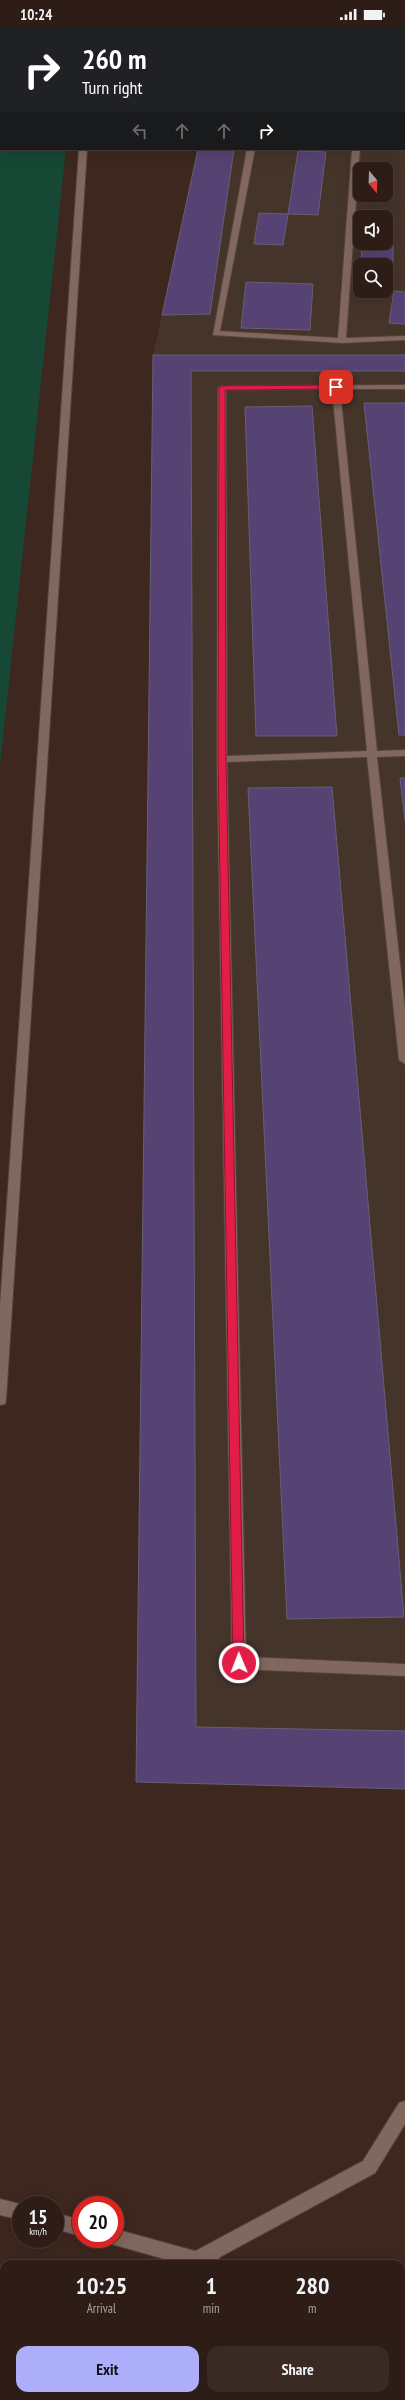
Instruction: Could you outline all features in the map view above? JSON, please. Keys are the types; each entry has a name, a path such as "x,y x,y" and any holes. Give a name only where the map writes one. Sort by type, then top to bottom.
{"street":[{"path":"0,1400 83,150"},
{"path":"251,150 216,333 342,341 405,338"},
{"path":"342,341 356,150"},
{"path":"336,387 372,755 405,1060"},
{"path":"405,387 222,388 222,758 239,1663 405,1670"},
{"path":"222,758 405,753"},
{"path":"207,2260 368,2168 405,2109"},
{"path":"0,2207 12,2210"},
{"path":"124,2240 196,2260"}],"shaded area":[{"path":"198,150 405,150 405,1789 136,1782 153,355"}],"green space":[{"path":"0,150 66,150 0,766"}],"building":[{"path":"198,150 234,150 210,314 162,315"},
{"path":"298,151 326,152 318,215 288,214"},
{"path":"259,213 288,214 283,245 254,244"},
{"path":"362,250 393,250 393,258 361,258"},
{"path":"246,282 313,284 310,330 241,328"},
{"path":"394,291 405,292 405,324 389,323"},
{"path":"153,355 405,355 405,371 191,371 196,1727 405,1731 405,1789 136,1782"},
{"path":"364,403 405,403 405,735 399,735"},
{"path":"312,406 337,736 256,736 245,407"},
{"path":"400,778 405,778 405,821"},
{"path":"332,787 404,1617 287,1619 248,788"}],"route":[{"path":"239,1663 222,758 222,388 336,387"}]}
